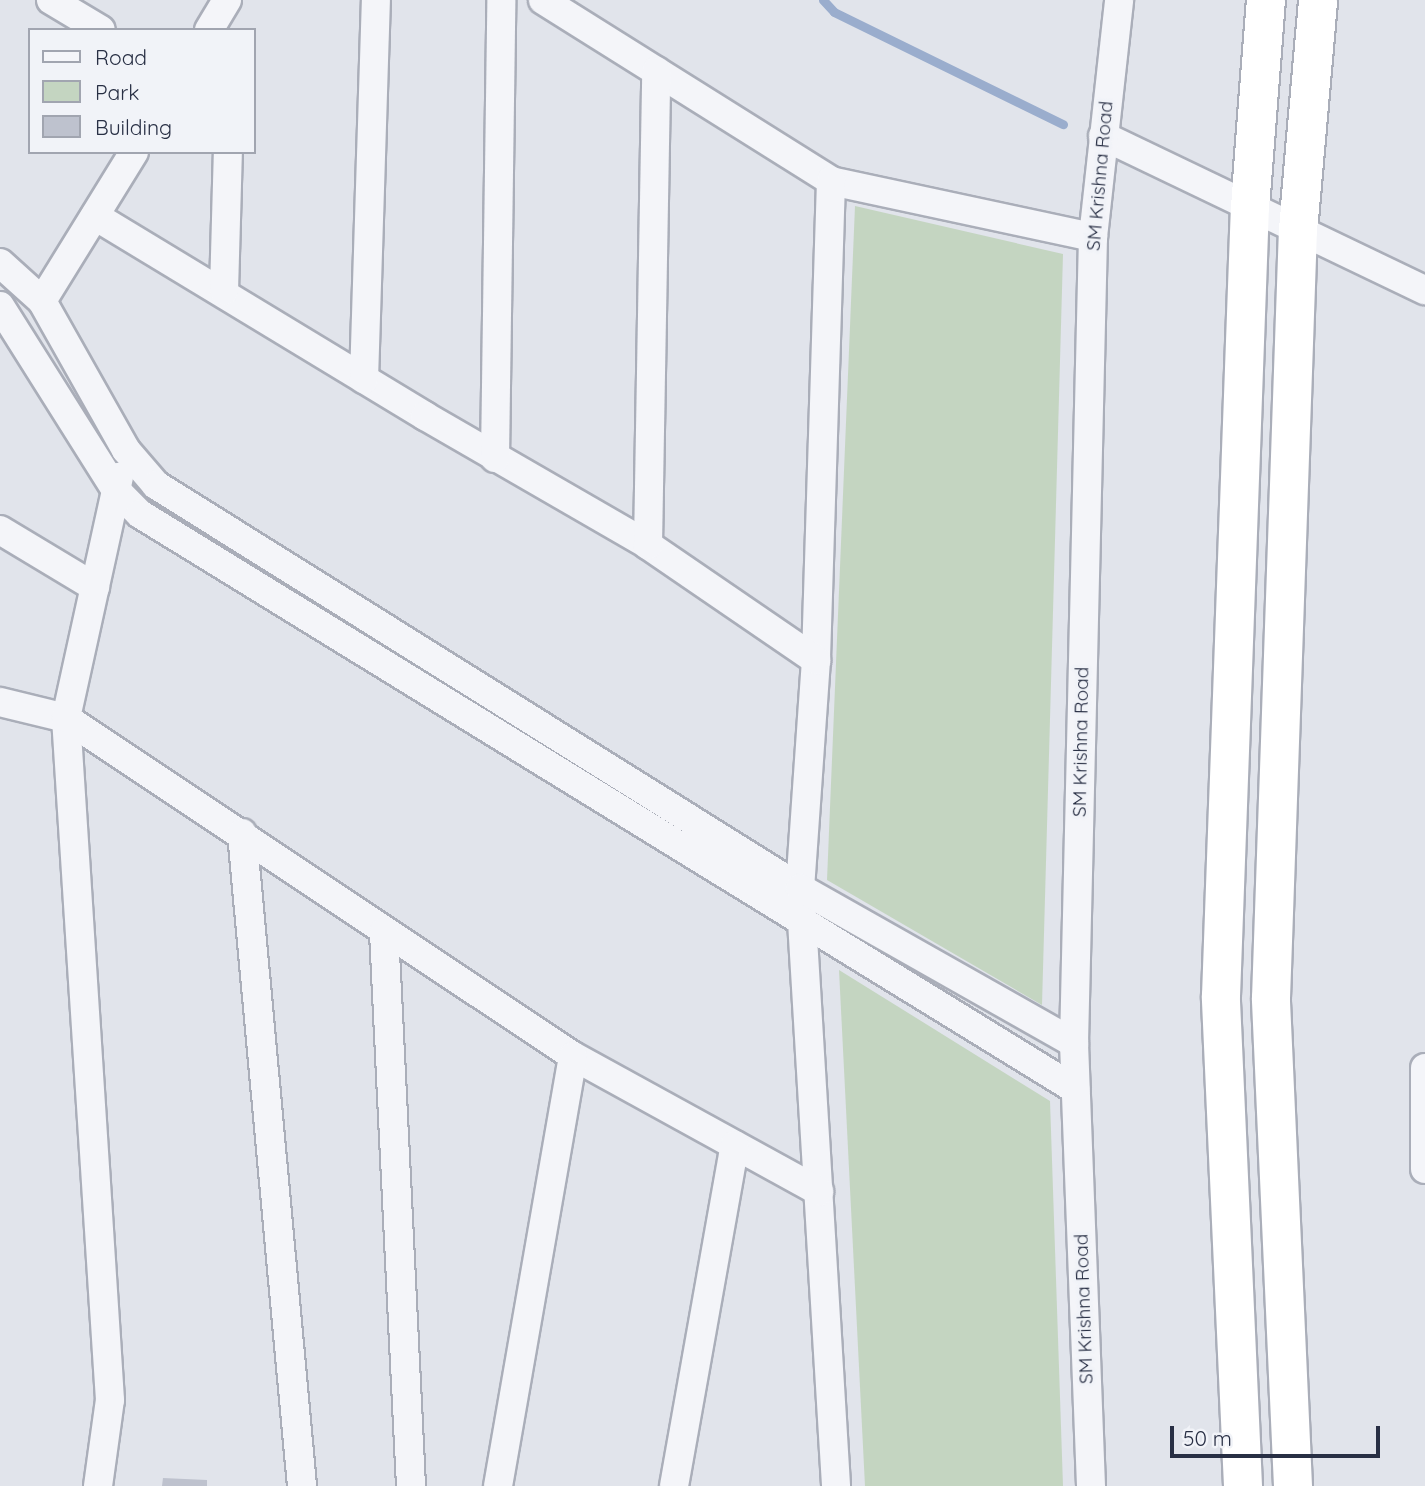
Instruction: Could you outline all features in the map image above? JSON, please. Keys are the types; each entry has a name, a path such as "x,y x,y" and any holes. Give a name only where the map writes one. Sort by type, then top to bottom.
{"highway":[{"path":"1243,1486 1221,996 1250,207 1266,0"},
{"path":"1293,1486 1270,998 1298,230 1318,0"}],"street":[{"path":"51,0 98,28"},
{"path":"210,28 230,0"},
{"path":"230,0 231,28"},
{"path":"364,379 376,0"},
{"path":"495,458 501,0"},
{"path":"543,0 831,181 1093,237"},
{"name":"SM Krishna Road","path":"1091,1486 1074,1043 1093,237 1119,0"},
{"path":"648,545 656,71"},
{"path":"1103,136 1425,290"},
{"path":"42,301 133,154"},
{"path":"224,292 228,154"},
{"path":"831,181 816,660 800,888 836,1486"},
{"path":"95,216 495,458 648,545 816,660"},
{"path":"0,263 42,301 126,450 156,485 800,888 1074,1043"},
{"path":"0,306 116,490 140,514 802,924 1075,1089"},
{"path":"98,1486 110,1400 66,718 126,450"},
{"path":"0,530 95,587"},
{"path":"0,702 66,718 573,1056 819,1191"},
{"path":"242,833 302,1486"},
{"path":"384,932 411,1486"},
{"path":"498,1486 573,1056"},
{"path":"1425,1068 1425,1169"},
{"path":"674,1486 734,1145"}],"green space":[{"path":"855,206 1063,254 1042,1005 827,880"},
{"path":"839,970 1050,1101 1063,1486 865,1486"}],"building":[{"path":"163,1478 207,1480 207,1486 162,1486"}],"waterway":[{"path":"823,0 834,12 1063,124"}]}
